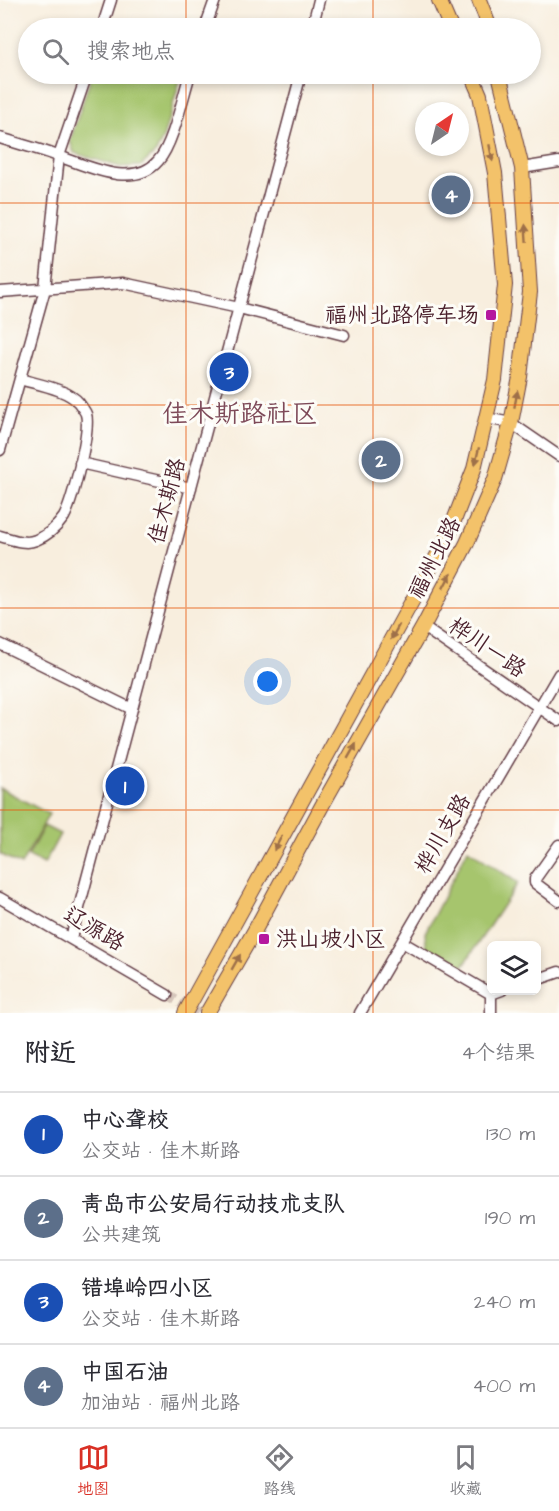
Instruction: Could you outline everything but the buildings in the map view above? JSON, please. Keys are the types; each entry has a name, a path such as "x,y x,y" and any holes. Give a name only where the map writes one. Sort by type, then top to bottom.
{"main road":[{"path":"439,0 447,18"},
{"path":"479,0 486,18"},
{"name":"福州北路","path":"185,1013 448,536 474,469 495,380 505,285 495,173 480,95 475,84"},
{"name":"福州北路","path":"207,1013 423,627 467,543 495,479 511,423 520,377 530,292 522,168 501,84"}],"street":[{"path":"105,18 111,0"},
{"path":"209,18 215,0"},
{"path":"314,18 319,0"},
{"path":"1,445 45,289 59,156 84,84"},
{"path":"0,138 105,172 122,175 143,171 158,161 169,142 187,84"},
{"name":"佳木斯路","path":"71,938 298,84"},
{"path":"522,168 559,162"},
{"path":"0,292 123,284 239,308 344,335"},
{"path":"0,536 21,542 34,542 58,524 65,515 87,431 86,413 77,400 58,390 20,379"},
{"path":"486,418 511,423 559,456"},
{"path":"80,463 191,488"},
{"name":"桦川一路","path":"423,627 559,721"},
{"path":"0,644 132,709"},
{"name":"桦川支路","path":"360,1013 559,674"},
{"path":"559,845 535,879 536,884 559,901"},
{"name":"辽源路","path":"0,898 167,995"},
{"path":"402,942 487,992"},
{"path":"541,979 559,972"},
{"path":"491,995 491,1013"}],"green space":[{"path":"89,84 179,84 163,138 156,152 141,166 120,167 74,153 70,141"},
{"path":"0,788 49,814 21,865 0,854"},
{"path":"44,826 60,834 44,864 28,856"},
{"path":"468,849 518,883 461,969 427,953 425,933"}],"tunnel":[{"path":"167,995 198,1013"}],"place":[{"name":"中国石油","path":"451,195"},
{"name":"福州北路停车场","path":"491,315"},
{"name":"错埠岭四小区","path":"229,372"},
{"name":"青岛市公安局行动技术支队","path":"381,460"},
{"name":"中心聋校","path":"125,786"},
{"name":"洪山坡小区","path":"264,939"}],"district":[{"name":"佳木斯路社区","path":"240,414"}]}
